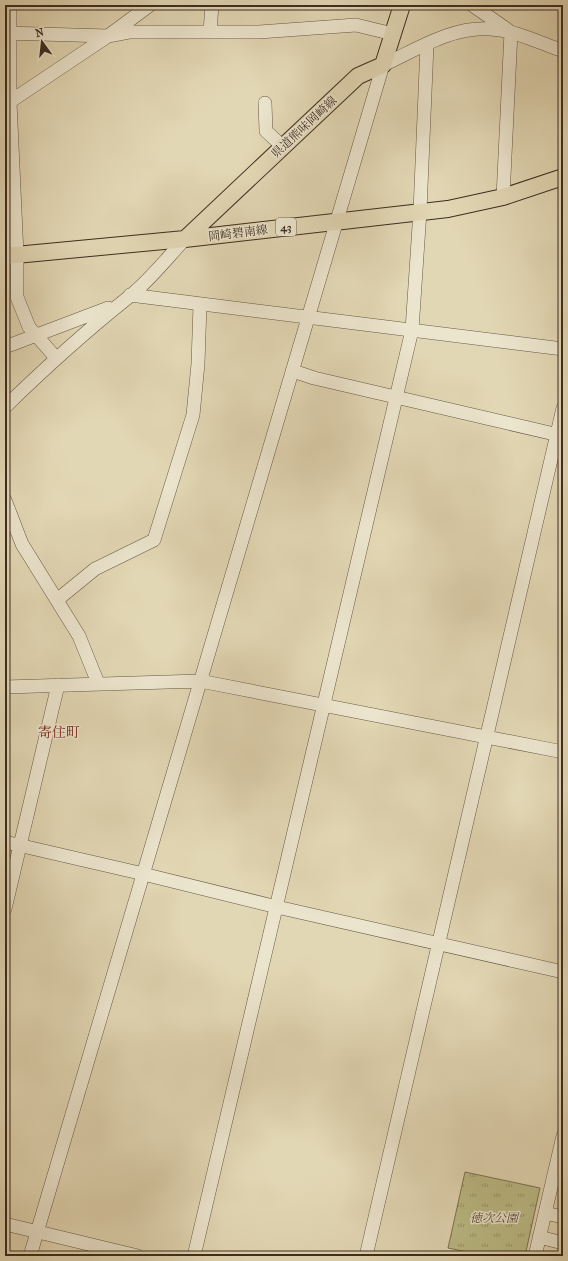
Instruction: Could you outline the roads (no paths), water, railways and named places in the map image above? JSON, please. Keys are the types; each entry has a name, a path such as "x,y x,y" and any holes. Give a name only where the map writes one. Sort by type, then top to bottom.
{"main road":[{"path":"383,65 402,5"},
{"name":"県道熊味岡崎線","path":"185,239 358,76 383,65"},
{"name":"岡崎碧南線","path":"11,256 185,239 475,204 503,197 563,177"}],"street":[{"path":"10,5 7,32 7,103 11,256 17,297 24,317 30,327 56,358"},
{"path":"7,103 108,36 150,5"},
{"path":"210,32 212,5"},
{"path":"472,5 511,32"},
{"path":"7,32 108,36 129,32 259,32 356,25 393,34"},
{"path":"30,1256 383,65 460,31 490,29 511,32 563,51"},
{"path":"503,197 511,32"},
{"path":"194,1256 412,330 420,211 427,45"},
{"path":"265,103 266,130 283,147"},
{"path":"5,407 56,358 118,304 130,296 185,239"},
{"path":"130,296 200,306 563,349"},
{"path":"5,347 118,304"},
{"path":"57,600 95,568 154,540 193,415 198,364 200,306"},
{"path":"293,372 560,436"},
{"path":"366,1256 486,737 560,436 563,408"},
{"path":"5,500 22,544 79,636 98,684"},
{"path":"5,687 200,681 563,752"},
{"path":"5,909 58,685"},
{"path":"5,842 277,907 438,942 563,972"},
{"path":"535,1256 545,1213 557,1185 563,1136"},
{"path":"545,1213 563,1217"},
{"path":"5,1224 138,1256"},
{"path":"539,1237 563,1243"}],"district":[{"name":"寄住町","path":"59,732"}],"park label":[{"name":"徳次公園","path":"494,1218"}]}
